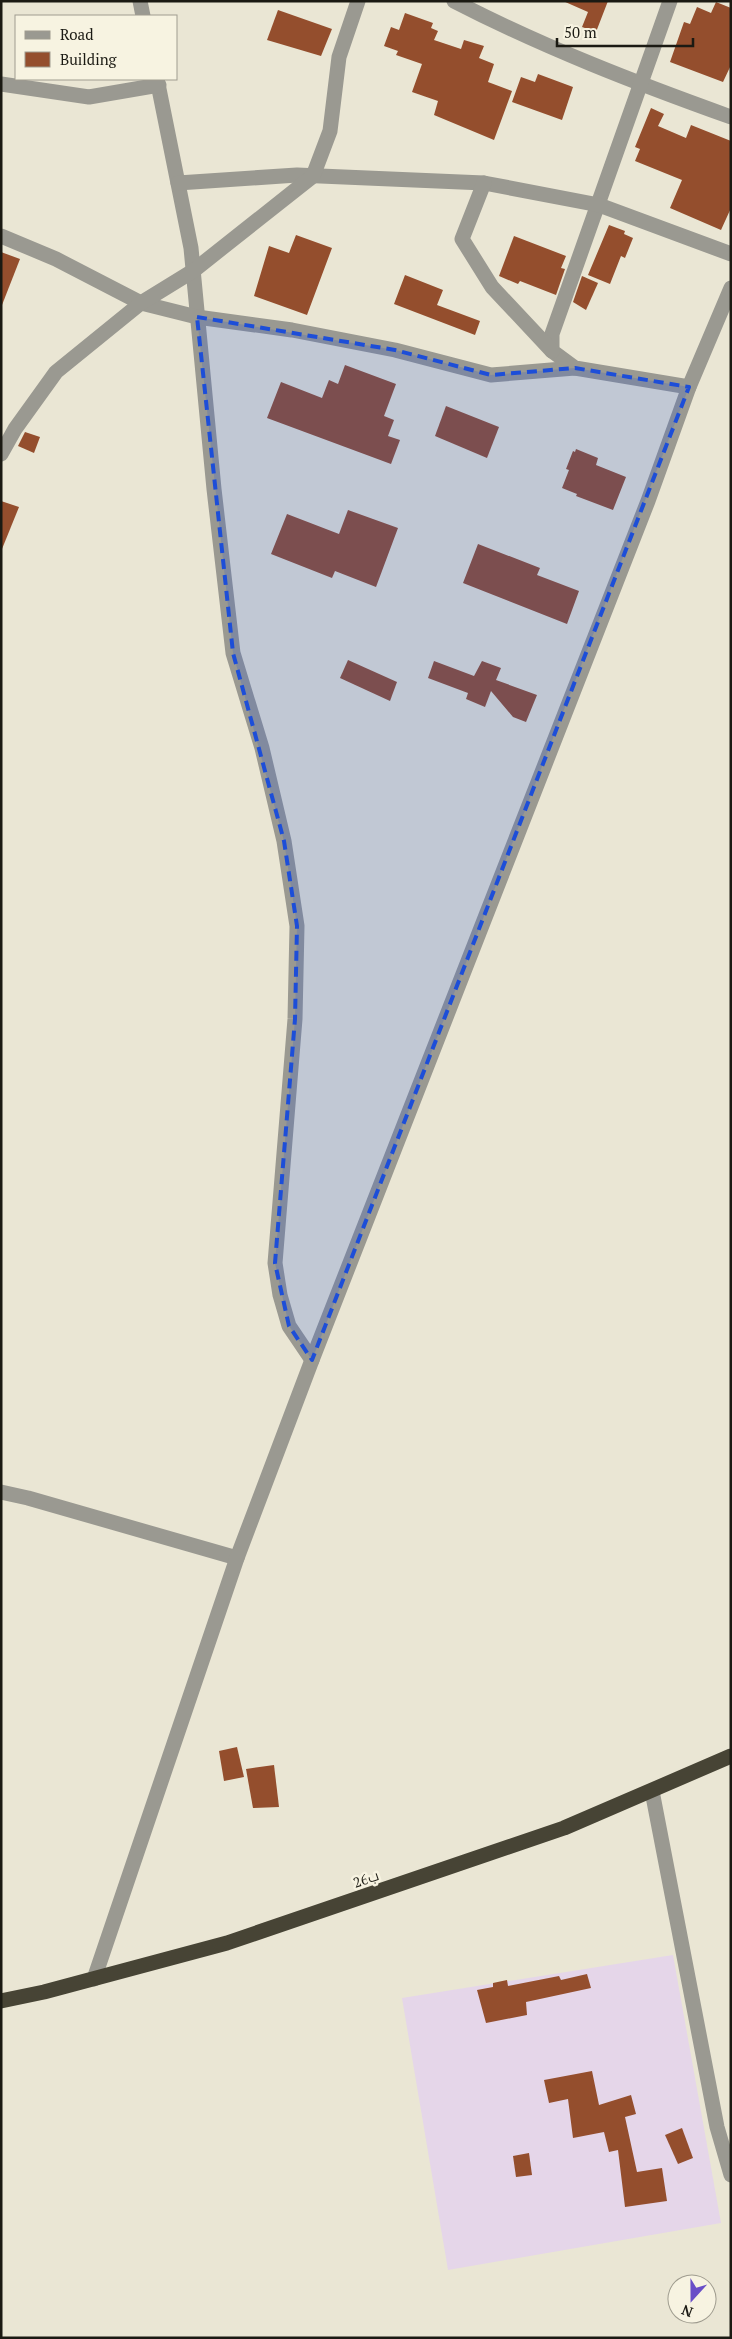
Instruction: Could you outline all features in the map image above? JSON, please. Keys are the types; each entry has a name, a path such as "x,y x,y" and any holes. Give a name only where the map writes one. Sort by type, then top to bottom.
{"highway":[{"name":"26ب","path":"1,2001 94,1979 246,1937 554,1831 731,1756"}],"street":[{"path":"140,1 143,15"},
{"path":"1,454 56,372 141,303 193,272 313,176 330,131 339,57 358,1"},
{"path":"454,1 503,27 642,85 731,117"},
{"path":"552,351 552,334 642,85 670,1"},
{"path":"1,84 89,97 158,82 191,248 233,653 262,748 284,841 297,926 295,1019 275,1263 280,1295 289,1326 312,1360"},
{"path":"178,183 313,176 484,183 599,205 731,254"},
{"path":"484,183 462,239 492,288 552,351 575,368"},
{"path":"1,236 56,259 141,303 197,317 292,330 396,350 491,375 575,368 689,387"},
{"path":"94,1979 237,1558 312,1360 648,501 689,387 726,314 731,288"},
{"path":"1,1492 237,1558"},
{"path":"652,1791 717,2127 731,2175"}],"highlighted area":[{"path":"197,317 395,350 491,375 575,368 689,387 312,1360 289,1326 275,1263 295,1019 297,926 284,841 233,653"}],"shaded area":[{"path":"673,1955 721,2223 448,2270 402,1998"}],"building":[{"path":"563,1 608,1 596,32 582,27 588,12"},
{"path":"716,2 731,8 731,65 723,82 670,62 684,22 690,24 697,7 711,13"},
{"path":"278,10 332,29 321,56 267,40"},
{"path":"405,13 433,23 431,28 438,31 434,40 461,49 464,40 484,46 479,58 494,64 488,82 512,91 494,140 434,115 438,101 412,92 422,64 396,55 398,51 384,46 391,27 399,30"},
{"path":"538,74 573,87 562,120 512,102 521,77 535,82"},
{"path":"651,108 664,114 658,126 686,138 691,125 731,141 731,208 721,230 670,208 682,180 635,161 640,149 635,147"},
{"path":"609,225 625,231 624,234 633,238 625,258 621,256 610,284 588,275"},
{"path":"296,235 332,248 307,315 254,296 269,246 289,253"},
{"path":"514,236 566,256 561,268 565,269 556,295 520,281 518,284 499,276"},
{"path":"1,252 20,259 2,305 1,304"},
{"path":"405,275 443,290 437,305 480,321 475,335 394,304"},
{"path":"582,276 598,283 586,310 573,302"},
{"path":"345,365 396,384 384,416 394,420 388,436 400,440 391,464 267,418 281,382 322,398 329,380 338,384"},
{"path":"446,406 499,427 487,458 435,436"},
{"path":"25,432 40,437 34,453 18,446"},
{"path":"576,449 598,458 596,465 626,477 613,510 576,496 577,494 562,488 569,470 566,469 573,451 575,452"},
{"path":"1,501 19,507 2,549 1,549"},
{"path":"348,510 398,528 376,587 335,571 332,578 271,554 287,514 339,534"},
{"path":"478,544 540,568 537,575 579,591 567,624 463,583"},
{"path":"348,660 397,682 390,701 340,678"},
{"path":"434,661 474,676 482,661 501,668 496,680 537,695 526,722 513,717 491,691 485,707 466,699 468,693 428,678"},
{"path":"237,1747 244,1777 224,1781 219,1751"},
{"path":"274,1765 279,1807 253,1808 246,1769"},
{"path":"587,1974 591,1988 526,2002 527,2015 486,2023 477,1990 493,1987 493,1983 507,1980 508,1986 559,1976 561,1980"},
{"path":"592,2071 599,2105 631,2095 636,2114 625,2117 637,2172 662,2168 667,2201 625,2207 618,2150 609,2152 604,2132 573,2138 568,2099 549,2103 544,2080"},
{"path":"682,2128 693,2158 678,2164 665,2135"},
{"path":"529,2153 532,2175 516,2177 513,2156"}]}
